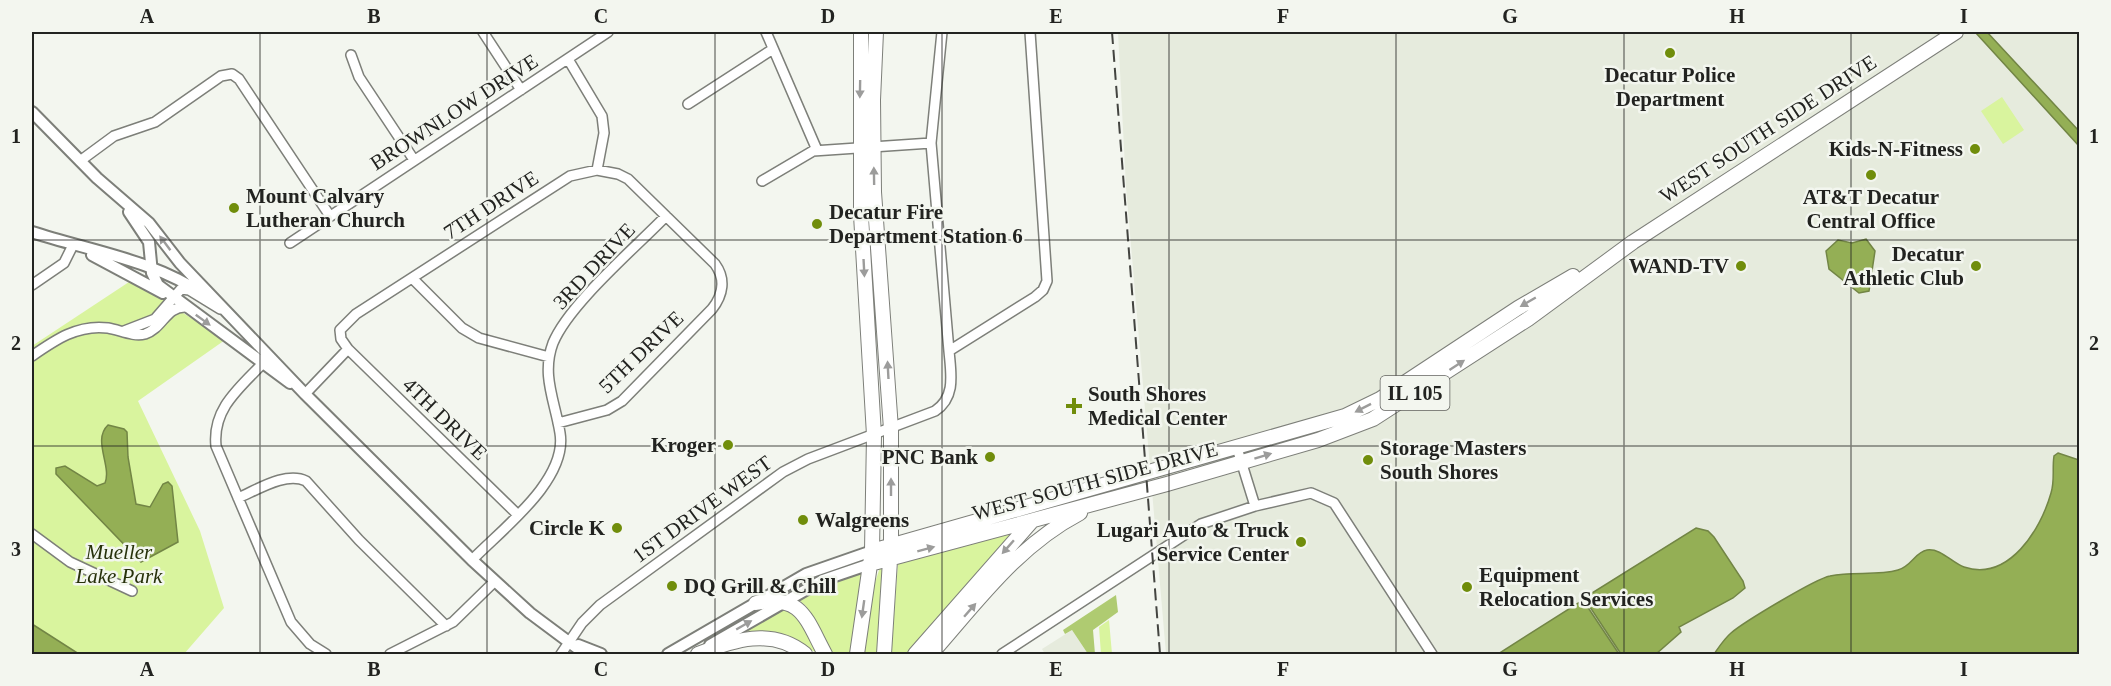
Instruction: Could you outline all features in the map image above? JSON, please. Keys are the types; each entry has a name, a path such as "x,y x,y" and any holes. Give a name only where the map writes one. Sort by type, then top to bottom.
{"main road":[{"path":"857,654 871,557 874,435 861,32"},
{"path":"876,32 866,147 891,429 891,552 884,654"},
{"name":"WEST SOUTH SIDE DRIVE","path":"891,552 1067,495 1333,421 1364,408 1518,308 1633,242 1956,32"},
{"name":"WEST SOUTH SIDE DRIVE","path":"871,557 1033,520 1135,492 1318,440 1373,419 1528,319 1633,242"},
{"name":"IL 105","path":"931,654 1028,547 1081,513 1135,492"},
{"name":"IL 105","path":"915,654 1033,520 1067,495"},
{"path":"756,603 785,601 800,610 825,654"},
{"path":"696,654 735,641 756,637 790,644 805,654"}],"street":[{"path":"483,32 521,90"},
{"path":"766,32 817,150"},
{"name":"1ST DRIVE WEST","path":"561,654 600,605 774,477 807,459 891,429 935,411 944,404 951,389 950,351 931,143 942,32"},
{"path":"950,351 1035,297 1047,281 1030,32"},
{"name":"BROWNLOW DRIVE","path":"290,243 568,59 603,33"},
{"path":"688,104 774,50"},
{"path":"351,54 359,77 414,160"},
{"path":"568,59 602,116 604,133 597,170"},
{"path":"80,161 109,140 160,118 223,75 232,74 239,79 330,216"},
{"path":"32,112 143,229 151,251 152,268 158,285 262,365 305,394"},
{"path":"762,181 804,154 817,150 931,143"},
{"name":"7TH DRIVE","path":"348,349 340,339 342,326 356,314 570,176 597,170 618,174 628,179 715,264 721,278"},
{"path":"97,178 149,223 180,263 271,355 305,394 494,582 585,654"},
{"name":"3RD DRIVE","path":"472,560 551,476 561,441 548,380 549,357 556,336 568,317 666,216"},
{"path":"32,232 152,268 194,288 235,318"},
{"path":"73,245 172,297"},
{"path":"32,285 64,263 73,245"},
{"path":"135,262 146,260 151,251"},
{"path":"412,278 462,328 479,338 549,357"},
{"name":"5TH DRIVE","path":"558,423 607,410 622,401 712,309 721,293 721,278"},
{"path":"123,331 155,319 178,290 189,290 235,318"},
{"path":"32,356 59,337 77,330 99,327 138,335 147,333 159,326 172,310 186,308"},
{"path":"305,394 348,349"},
{"name":"4TH DRIVE","path":"348,349 517,514"},
{"path":"271,355 228,400 216,424 218,453 291,622 310,644 326,654"},
{"path":"1237,448 1255,506"},
{"path":"238,498 284,479 301,478 306,481 359,540 446,626"},
{"path":"1002,654 1202,524 1255,506 1311,493 1334,503 1432,654"},
{"path":"32,534 70,561 132,591"},
{"path":"696,654 785,601 871,557"},
{"path":"670,654 806,574 871,557"},
{"path":"390,654 407,647 459,617 494,582"},
{"path":"570,641 602,654"},
{"path":"407,647 415,654"}],"shaded area":[{"path":"1118,32 2079,32 2079,654 1166,654 1126,187"},
{"path":"1975,32 1987,32 2079,131 2079,146"},
{"path":"1866,239 1875,251 1869,291 1859,293 1829,269 1826,251 1838,240 1852,243"},
{"path":"108,425 127,432 128,457 136,504 150,507 163,484 168,482 172,486 178,542 141,562 56,474 56,468 65,466 97,486 105,483 106,469 102,438"},
{"path":"2058,453 2079,460 2079,654 1714,654 1726,638 1738,628 1796,592 1830,576 1898,570 1919,553 1927,550 1942,553 1964,567 1980,570 1995,567 2009,560 2021,549 2040,522 2051,493 2054,456"},
{"path":"1696,528 1708,531 1714,537 1743,581 1745,588 1733,598 1679,627 1681,632 1656,654 1621,654 1584,598"},
{"path":"1116,595 1118,612 1093,630 1095,654 1088,654 1072,630 1065,634 1063,630"},
{"path":"1583,600 1619,654 1498,654"},
{"path":"32,624 79,654 32,654"},
{"path":"1072,630 1088,654 1045,654 1042,649"}],"green space":[{"path":"2002,97 2024,130 2003,144 1981,111"},
{"name":"Mueller Lake Park","path":"132,280 225,340 138,401 200,531 224,608 184,654 79,654 32,624 32,346"},
{"path":"1022,526 909,654 891,654 898,563"},
{"path":"880,567 884,569 881,654 864,654 872,592"},
{"path":"863,570 855,654 831,654 806,606 796,598 814,588"},
{"path":"781,607 795,612 820,654 772,633 743,633"},
{"path":"1109,620 1112,654 1101,654 1099,627"}],"railway":[{"path":"1112,32 1160,654"}],"place":[{"name":"Decatur Police Department","path":"1670,53"},
{"name":"Kids-N-Fitness","path":"1975,149"},
{"name":"AT&T Decatur Central Office","path":"1871,175"},
{"name":"Mount Calvary Lutheran Church","path":"234,208"},
{"name":"Decatur Fire Department Station 6","path":"817,224"},
{"name":"WAND-TV","path":"1741,266"},
{"name":"Decatur Athletic Club","path":"1976,266"},
{"name":"South Shores Medical Center","path":"1074,406"},
{"name":"Kroger","path":"728,445"},
{"name":"PNC Bank","path":"990,457"},
{"name":"Storage Masters South Shores","path":"1368,460"},
{"name":"Walgreens","path":"803,520"},
{"name":"Circle K","path":"617,528"},
{"name":"Lugari Auto & Truck Service Center","path":"1301,542"},
{"name":"DQ Grill & Chill","path":"672,586"},
{"name":"Equipment Relocation Services","path":"1467,587"}]}
